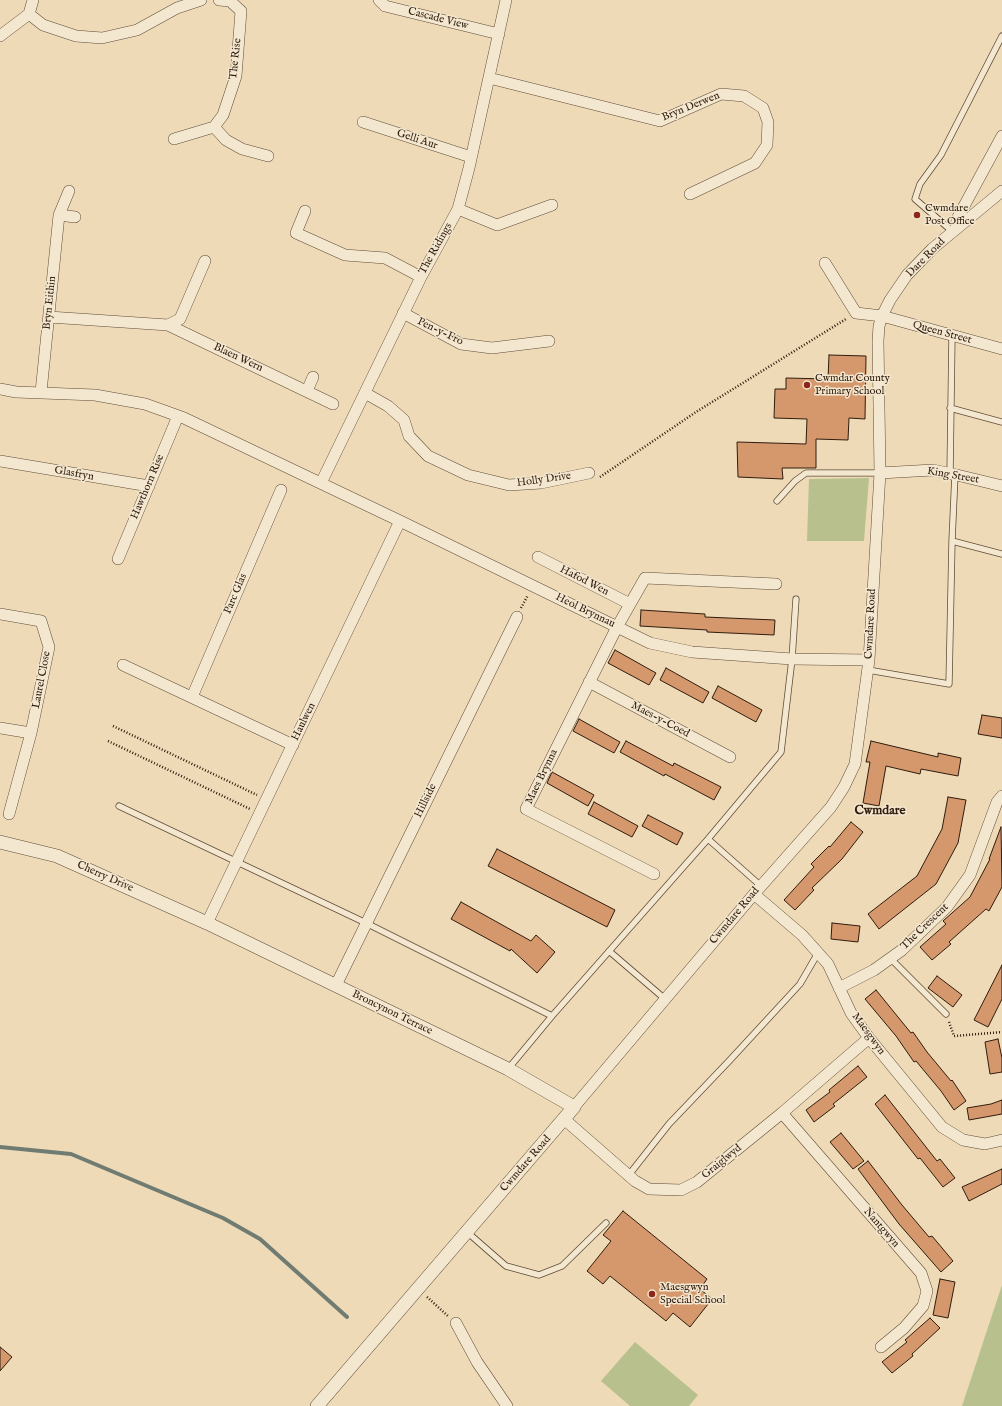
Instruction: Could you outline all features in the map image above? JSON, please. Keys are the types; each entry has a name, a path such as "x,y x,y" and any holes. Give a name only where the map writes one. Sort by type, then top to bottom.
{"street":[{"path":"0,36 29,14 33,0"},
{"path":"29,14 43,25 76,36 102,38 137,30 177,8 201,0"},
{"name":"The Rise","path":"214,127 223,116 236,76 241,11 230,1 219,0"},
{"name":"Cascade View","path":"378,0 385,6 499,34"},
{"name":"The Ridings","path":"321,483 420,277 458,209 506,0"},
{"name":"Bryn Derwen","path":"489,78 660,122 721,94 744,96 763,108 768,122 767,145 755,163 690,194"},
{"name":"Gelli Aur","path":"363,122 471,157"},
{"path":"174,139 214,127 226,140 237,146 268,156"},
{"path":"954,231 958,219 1002,136"},
{"name":"Bryn Eithin","path":"41,392 59,215 69,191"},
{"name":"Dare Road","path":"882,316 890,300 907,275 932,249 1002,191"},
{"path":"458,209 496,225 552,205"},
{"path":"304,212 296,233 345,255 385,258 420,277"},
{"path":"59,215 75,217"},
{"path":"168,325 180,319 205,261"},
{"path":"825,263 856,313"},
{"name":"Pen-y-Fro","path":"403,313 461,344 492,348 549,341"},
{"name":"Queen Street","path":"856,313 882,316 1002,349"},
{"name":"Cwmdare Road","path":"317,1406 564,1119 757,890 831,807 844,787 854,764 868,665 880,473 878,341 879,326 882,316"},
{"name":"Blaen Wern","path":"49,317 168,325 333,404"},
{"path":"307,391 313,377"},
{"name":"Heol Brynnau","path":"0,389 16,392 102,396 145,404 178,416 321,483 650,643 692,652 868,665"},
{"name":"Holly Drive","path":"365,393 388,406 404,420 409,436 428,456 468,475 509,485 541,483 589,473"},
{"name":"Hawthorn Rise","path":"118,559 178,416"},
{"name":"Glasfryn","path":"0,461 149,486"},
{"name":"King Street","path":"880,473 933,470 1002,486"},
{"name":"Parc Glas","path":"192,697 281,490"},
{"name":"Haulwen","path":"207,923 400,521"},
{"name":"Hafod Wen","path":"538,557 630,604"},
{"path":"589,682 617,627 645,578 776,584"},
{"name":"Laurel Close","path":"0,614 40,621 49,647 31,733 9,814"},
{"name":"Hillside","path":"336,985 517,617"},
{"path":"123,665 293,745"},
{"name":"Maes-y-Coed","path":"589,682 730,757"},
{"name":"Maes Brynna","path":"589,682 526,809 654,874"},
{"path":"0,728 31,733"},
{"name":"The Crescent","path":"839,988 874,970 902,950 947,907 970,875 997,802 1002,796"},
{"name":"Cherry Drive","path":"0,842 57,856 207,923"},
{"name":"Maesgwyn","path":"757,890 802,935 828,964 851,1012 869,1038 942,1127 963,1140 985,1144 1002,1140"},
{"name":"Broncynon Terrace","path":"207,923 508,1069 574,1107"},
{"name":"Graiglwyd","path":"564,1119 635,1181 649,1189 681,1190 696,1182 782,1113 869,1038"},
{"name":"Nantgwyn","path":"782,1113 921,1273 927,1291 923,1306 904,1328 881,1347"},
{"path":"456,1323 477,1362 507,1406"}],"lane":[{"path":"954,231 915,199 920,184 941,155 1002,36"},
{"path":"868,665 949,684 952,541 950,408 952,335"},
{"path":"950,408 1002,422"},
{"path":"777,501 795,481 806,473 880,473"},
{"path":"952,541 1002,554"},
{"path":"508,1069 552,1016 708,839 781,752 792,659 796,598"},
{"path":"119,806 366,923 552,1016"},
{"path":"708,839 757,890"},
{"path":"610,951 665,999"},
{"path":"628,1176 669,1124 800,984 818,953"},
{"path":"890,958 946,1014"},
{"path":"467,1232 506,1266 539,1275 562,1266 606,1223"}],"path":[{"path":"589,473 599,478 696,412 856,313"},
{"path":"517,617 533,586"},
{"path":"113,726 266,799"},
{"path":"108,741 259,814"},
{"path":"946,1014 954,1036 1002,1032"},
{"path":"418,1289 456,1323"}],"green space":[{"path":"869,478 864,541 807,541 809,479"},
{"path":"1002,1285 1002,1406 962,1406"},
{"path":"635,1342 698,1395 689,1406 630,1406 601,1381"}],"building":[{"path":"829,355 866,356 865,419 849,418 848,440 816,439 816,468 782,468 783,479 738,477 737,442 806,444 807,419 774,418 775,389 786,389 786,378 828,379"},
{"path":"641,610 705,614 705,617 775,620 774,635 707,632 707,630 640,626"},
{"path":"615,650 656,673 649,685 608,663"},
{"path":"666,668 709,692 703,703 660,680"},
{"path":"718,686 762,710 756,722 712,698"},
{"path":"982,715 1002,718 1002,738 978,734"},
{"path":"579,719 620,742 614,753 573,731"},
{"path":"626,741 673,766 674,763 721,787 714,800 665,774 664,776 620,752"},
{"path":"871,741 938,757 938,753 961,758 958,776 921,769 920,774 886,766 879,806 863,803 870,762 866,762"},
{"path":"552,772 594,795 588,806 547,783"},
{"path":"948,797 966,800 958,843 936,884 879,929 868,914 917,876 942,829"},
{"path":"594,802 638,826 632,837 588,814"},
{"path":"648,815 683,833 677,845 642,826"},
{"path":"851,822 863,832 842,859 812,888 814,890 795,910 784,900 814,867 811,864 829,846 830,847"},
{"path":"1001,827 1002,887 989,911 986,909 949,942 951,944 932,960 920,947 946,924 943,921 970,897 990,859"},
{"path":"497,849 615,910 607,927 488,866"},
{"path":"461,902 531,941 536,935 555,952 537,973 511,949 510,951 451,919"},
{"path":"832,923 860,926 858,942 831,939"},
{"path":"1002,965 1002,999 988,1027 974,1020"},
{"path":"937,976 962,995 953,1007 928,988"},
{"path":"876,990 911,1033 913,1032 951,1081 952,1080 966,1101 954,1110 941,1091 916,1061 914,1062 896,1036 865,999"},
{"path":"998,1039 1002,1058 1002,1072 990,1074 985,1042"},
{"path":"858,1066 867,1077 833,1104 835,1106 814,1122 806,1110 830,1092 829,1090"},
{"path":"885,1095 937,1161 940,1159 955,1178 943,1187 920,1158 918,1159 875,1104"},
{"path":"1002,1100 1002,1114 969,1120 967,1108 991,1104"},
{"path":"841,1133 864,1161 853,1169 830,1142"},
{"path":"868,1161 929,1237 932,1236 953,1261 941,1272 899,1224 858,1169"},
{"path":"1002,1169 1002,1184 969,1201 962,1187"},
{"path":"623,1211 707,1279 700,1289 712,1299 690,1327 673,1313 666,1321 610,1276 603,1284 587,1271 611,1241 603,1235"},
{"path":"940,1279 955,1282 948,1318 933,1315"},
{"path":"930,1318 940,1328 912,1354 913,1356 892,1373 882,1362 907,1342 905,1340"},
{"path":"0,1347 12,1357 0,1371"}],"waterway":[{"path":"0,1147 71,1154 223,1218 260,1239 347,1317"}],"place":[{"name":"Cwmdare Post Office","path":"917,215"},
{"name":"Cwmdar County Primary School","path":"807,385"},
{"name":"Maesgwyn Special School","path":"652,1294"}],"district":[{"name":"Cwmdare","path":"880,811"}]}
